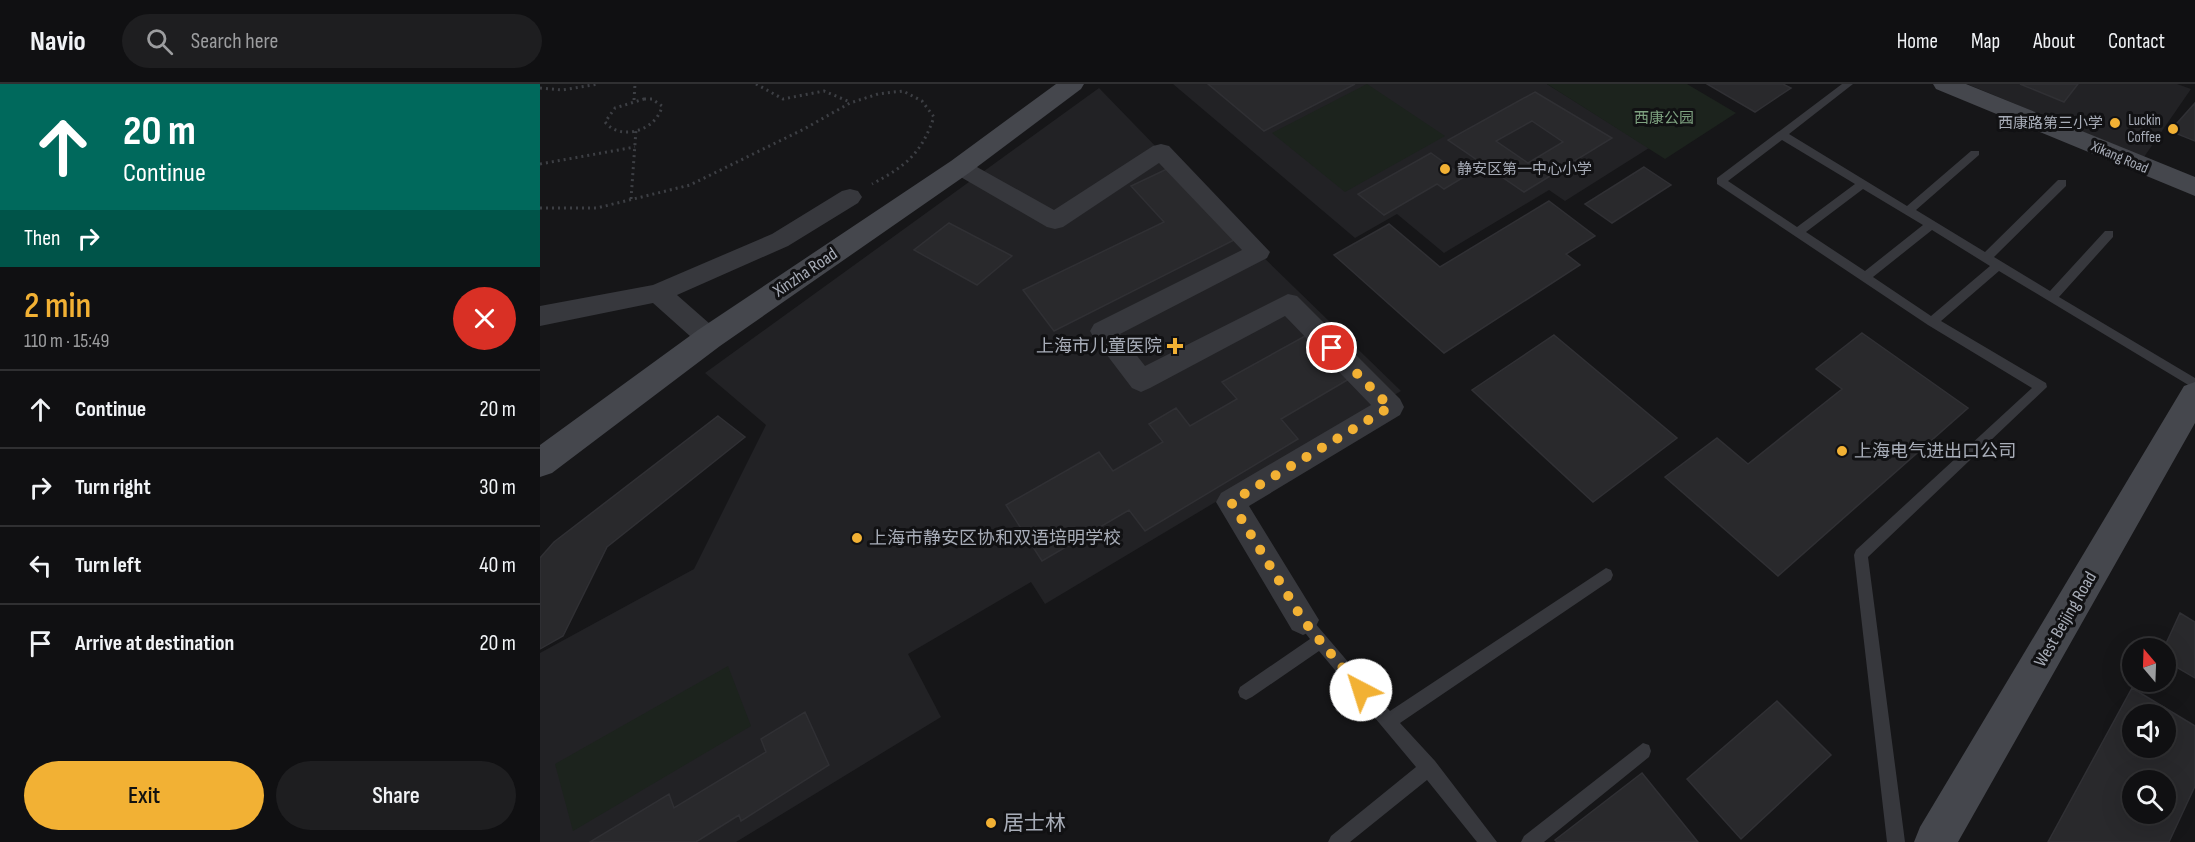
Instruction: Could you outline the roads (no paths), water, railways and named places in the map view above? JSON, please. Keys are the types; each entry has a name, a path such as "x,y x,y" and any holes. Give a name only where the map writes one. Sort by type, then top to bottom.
{"main road":[{"name":"Xinzha Road","path":"540,463 709,338 960,167 1072,84"},
{"name":"Xikang Road","path":"1945,84 2195,187"},
{"name":"West Beijing Road","path":"1935,842 2195,395"}],"street":[{"path":"960,167 1055,221 1161,151 1258,252 1103,331 1141,381 1288,303 1390,407 1231,502 1303,620"},
{"path":"540,316 658,293 780,240 850,197"},
{"path":"658,293 709,338"}],"lane":[{"path":"1848,84 1721,181 1932,322 2041,387 1861,555 1896,842"},
{"path":"1782,135 2195,384"},
{"path":"1908,211 1975,153"},
{"path":"1986,258 2062,183"},
{"path":"1798,232 1863,184"},
{"path":"1865,277 1931,225"},
{"path":"2052,297 2109,234"},
{"path":"1932,322 1999,265"},
{"path":"1388,722 1606,575"},
{"path":"1303,620 1429,768 1488,842"},
{"path":"1245,692 1320,641"},
{"path":"1530,842 1643,751"},
{"path":"1337,842 1429,768"}],"place":[{"name":"西康路第三小学","path":"2115,123"},
{"name":"Luckin Coffee","path":"2173,129"},
{"name":"静安区第一中心小学","path":"1445,169"},
{"name":"上海市儿童医院","path":"1175,346"},
{"name":"上海电气进出口公司","path":"1842,451"},
{"name":"上海市静安区协和双语培明学校","path":"857,538"},
{"name":"居士林","path":"991,823"}],"park label":[{"name":"西康公园","path":"1664,118"}]}
